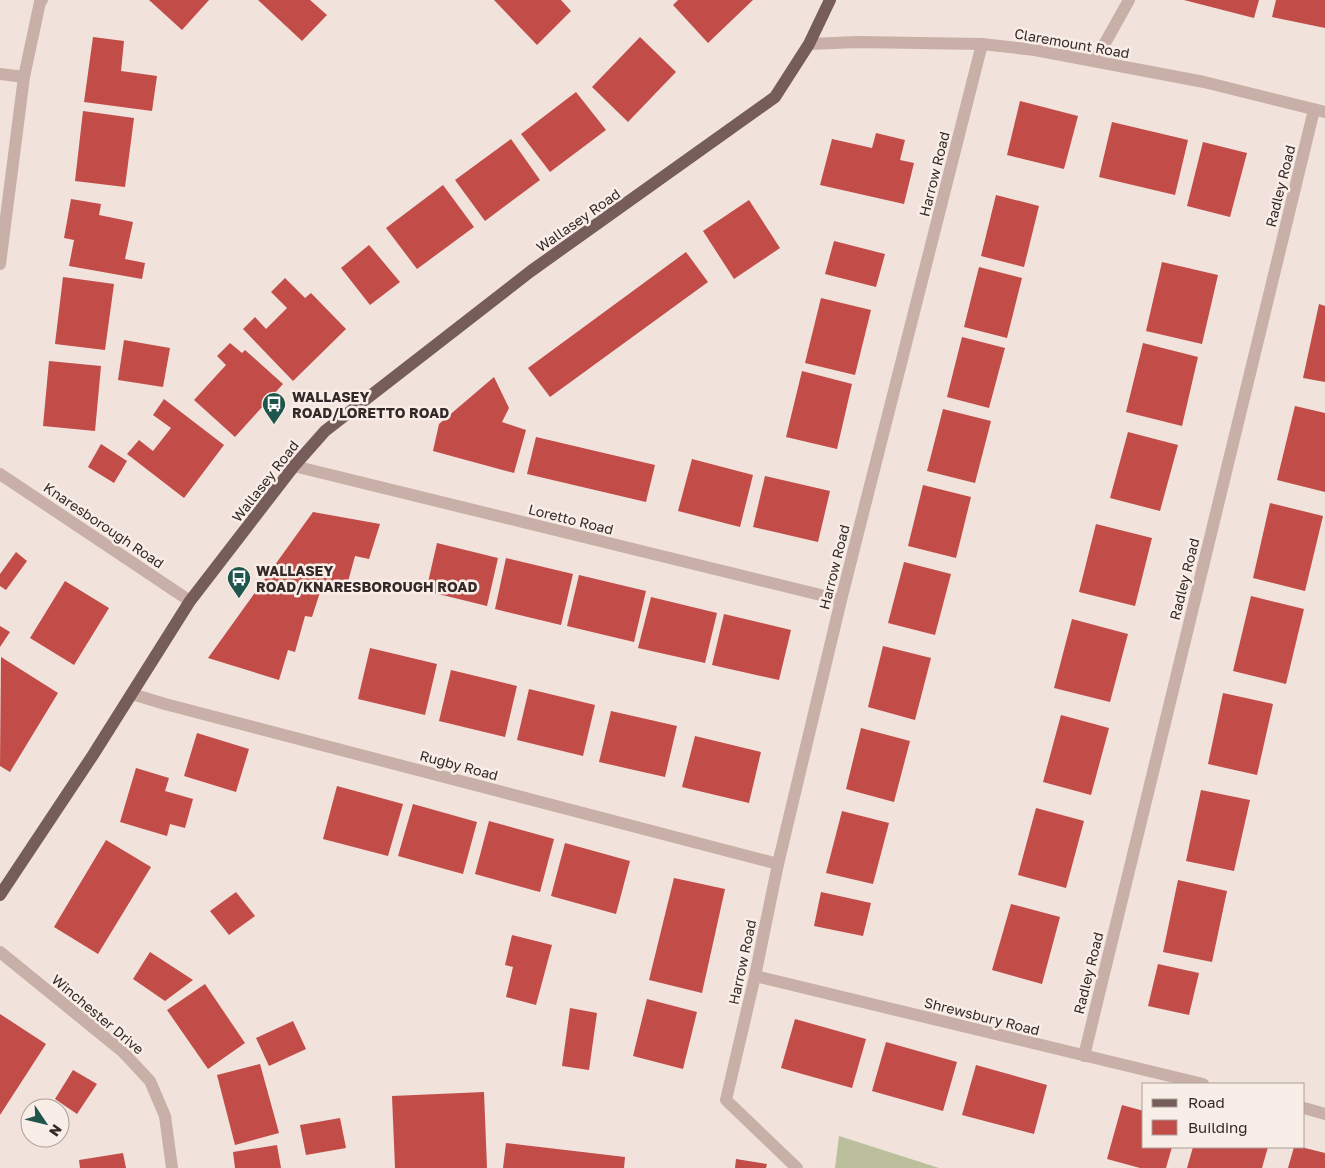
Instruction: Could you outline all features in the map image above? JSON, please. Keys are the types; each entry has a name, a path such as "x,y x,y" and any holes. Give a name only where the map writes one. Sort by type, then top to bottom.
{"main road":[{"name":"Wallasey Road","path":"0,895 132,694 190,601 294,466 325,431 530,271 775,97 809,44 830,0"}],"street":[{"path":"0,264 24,77 42,0"},
{"path":"1095,61 1128,0"},
{"name":"Claremount Road","path":"809,44 858,42 982,44 1035,50 1204,82 1320,111"},
{"name":"Harrow Road","path":"797,1168 726,1100 755,976 778,864 841,600 982,44"},
{"path":"0,74 24,77"},
{"name":"Radley Road","path":"1084,1056 1320,111"},
{"name":"Loretto Road","path":"294,466 841,600"},
{"name":"Knaresborough Road","path":"0,474 190,601"},
{"name":"Rugby Road","path":"132,694 778,864"},
{"name":"Winchester Drive","path":"0,952 122,1051 150,1082 166,1116 172,1168"},
{"name":"Shrewsbury Road","path":"755,976 1199,1083"},
{"path":"1305,1108 1325,1114"}],"green space":[{"path":"839,1136 939,1168 835,1168"}],"building":[{"path":"149,0 209,0 182,30"},
{"path":"258,0 310,0 327,15 302,41"},
{"path":"494,0 561,0 571,11 537,45"},
{"path":"678,0 753,0 708,43 673,5"},
{"path":"1184,0 1259,0 1254,18"},
{"path":"1276,0 1325,0 1325,28 1272,17"},
{"path":"93,37 124,41 121,71 157,76 152,111 84,102"},
{"path":"640,37 676,72 628,122 592,87"},
{"path":"576,92 606,130 550,172 521,134"},
{"path":"1020,101 1078,116 1064,169 1007,155"},
{"path":"83,111 134,118 125,187 75,181"},
{"path":"1112,122 1188,140 1175,195 1099,177"},
{"path":"876,133 905,140 900,160 914,163 904,204 820,185 832,139 872,148"},
{"path":"511,139 540,180 485,221 455,180"},
{"path":"1203,142 1247,153 1230,217 1187,206"},
{"path":"443,185 474,227 417,269 386,228"},
{"path":"996,195 1039,206 1024,267 981,256"},
{"path":"71,199 101,204 99,215 133,222 125,259 145,263 142,279 69,266 74,240 64,238"},
{"path":"749,200 780,248 734,279 703,231"},
{"path":"834,241 885,254 876,287 825,274"},
{"path":"369,245 400,282 370,305 341,268"},
{"path":"686,252 708,282 550,397 528,368"},
{"path":"1162,262 1218,275 1202,344 1146,331"},
{"path":"979,267 1022,278 1007,338 964,327"},
{"path":"63,277 114,284 105,350 55,344"},
{"path":"285,278 305,298 311,293 346,329 293,381 243,329 255,317 266,329 287,308 271,292"},
{"path":"821,298 871,310 855,375 805,363"},
{"path":"1319,304 1325,306 1325,382 1303,378"},
{"path":"962,337 1005,348 989,408 947,397"},
{"path":"124,340 170,348 163,387 118,380"},
{"path":"230,343 242,353 245,350 283,384 235,437 194,400 226,365 217,356"},
{"path":"1143,343 1198,357 1182,426 1126,412"},
{"path":"49,361 101,366 95,431 43,426"},
{"path":"802,371 852,384 837,449 786,437"},
{"path":"494,377 509,408 502,422 526,430 514,473 433,451 439,424"},
{"path":"164,399 224,445 184,498 127,454 139,440 153,451 171,428 153,415"},
{"path":"1295,406 1325,413 1325,492 1277,480"},
{"path":"943,409 991,421 975,483 927,471"},
{"path":"1128,432 1178,445 1160,511 1110,498"},
{"path":"536,437 655,465 646,502 527,474"},
{"path":"101,444 127,461 114,483 88,467"},
{"path":"692,459 753,475 740,527 678,511"},
{"path":"765,476 830,491 818,542 753,527"},
{"path":"923,485 971,497 956,558 908,546"},
{"path":"1270,503 1323,516 1305,591 1253,578"},
{"path":"313,512 380,524 369,559 355,556 346,589 323,583 312,617 305,616 295,652 288,650 279,680 208,658"},
{"path":"1096,524 1152,538 1135,606 1079,592"},
{"path":"437,543 498,558 487,606 426,591"},
{"path":"16,552 27,561 6,590 0,586 0,574"},
{"path":"506,558 573,574 561,625 495,609"},
{"path":"904,562 951,574 935,635 888,623"},
{"path":"579,575 646,591 634,642 567,626"},
{"path":"65,581 109,608 74,665 30,638"},
{"path":"1251,596 1304,609 1286,684 1233,671"},
{"path":"651,597 717,613 705,663 638,648"},
{"path":"724,614 791,630 779,680 712,665"},
{"path":"1072,619 1128,634 1110,702 1054,688"},
{"path":"0,626 10,632 0,647"},
{"path":"883,646 931,658 915,720 868,707"},
{"path":"370,648 437,664 425,715 358,699"},
{"path":"1,657 58,693 10,772 0,766"},
{"path":"451,670 517,686 505,737 439,721"},
{"path":"529,689 595,705 583,756 517,740"},
{"path":"1223,693 1273,704 1257,775 1208,764"},
{"path":"611,711 677,726 665,777 599,762"},
{"path":"1061,715 1109,728 1091,795 1043,782"},
{"path":"861,728 910,741 894,802 846,789"},
{"path":"197,733 249,749 236,792 184,776"},
{"path":"695,736 761,752 749,803 682,787"},
{"path":"136,768 169,778 165,791 193,799 185,828 170,824 167,836 120,822"},
{"path":"337,786 403,804 388,856 323,839"},
{"path":"1201,790 1250,800 1234,871 1186,861"},
{"path":"413,804 477,822 463,874 398,856"},
{"path":"1036,808 1084,821 1066,888 1018,875"},
{"path":"842,811 889,823 873,884 826,873"},
{"path":"489,821 554,839 540,892 475,874"},
{"path":"106,840 151,867 98,954 54,927"},
{"path":"565,843 630,861 616,914 551,896"},
{"path":"674,878 725,889 702,993 649,980"},
{"path":"1178,880 1227,891 1212,962 1163,952"},
{"path":"236,892 255,916 229,935 210,911"},
{"path":"821,892 871,903 863,936 814,926"},
{"path":"1011,904 1060,917 1042,984 992,970"},
{"path":"512,935 552,945 536,1005 506,997 513,967 505,965"},
{"path":"150,952 193,980 165,1001 133,979"},
{"path":"1158,964 1199,973 1189,1015 1148,1006"},
{"path":"205,984 245,1043 208,1069 167,1010"},
{"path":"647,999 697,1012 683,1069 633,1056"},
{"path":"570,1008 597,1013 589,1070 562,1066"},
{"path":"0,1014 46,1044 0,1115"},
{"path":"795,1019 866,1039 852,1088 781,1068"},
{"path":"293,1021 306,1049 269,1066 256,1038"},
{"path":"886,1042 957,1062 943,1111 872,1091"},
{"path":"260,1064 279,1133 235,1145 217,1075"},
{"path":"976,1065 1047,1085 1034,1134 962,1115"},
{"path":"73,1070 97,1084 77,1114 70,1109 70,1098 56,1098"},
{"path":"484,1092 487,1168 395,1168 392,1096"},
{"path":"1122,1105 1142,1110 1142,1148 1172,1148 1166,1168 1140,1168 1107,1159"},
{"path":"340,1118 346,1148 306,1155 300,1125"},
{"path":"506,1143 625,1157 624,1168 503,1168"},
{"path":"277,1145 281,1168 235,1168 233,1152"},
{"path":"1193,1148 1268,1148 1262,1168 1187,1168"},
{"path":"1294,1148 1305,1148 1325,1153 1325,1168 1288,1168"},
{"path":"123,1153 126,1168 80,1168 79,1160"},
{"path":"736,1159 767,1164 766,1168 735,1168"}],"place":[{"name":"WALLASEY ROAD/LORETTO ROAD","path":"274,425"},
{"name":"WALLASEY ROAD/KNARESBOROUGH ROAD","path":"239,599"}]}
